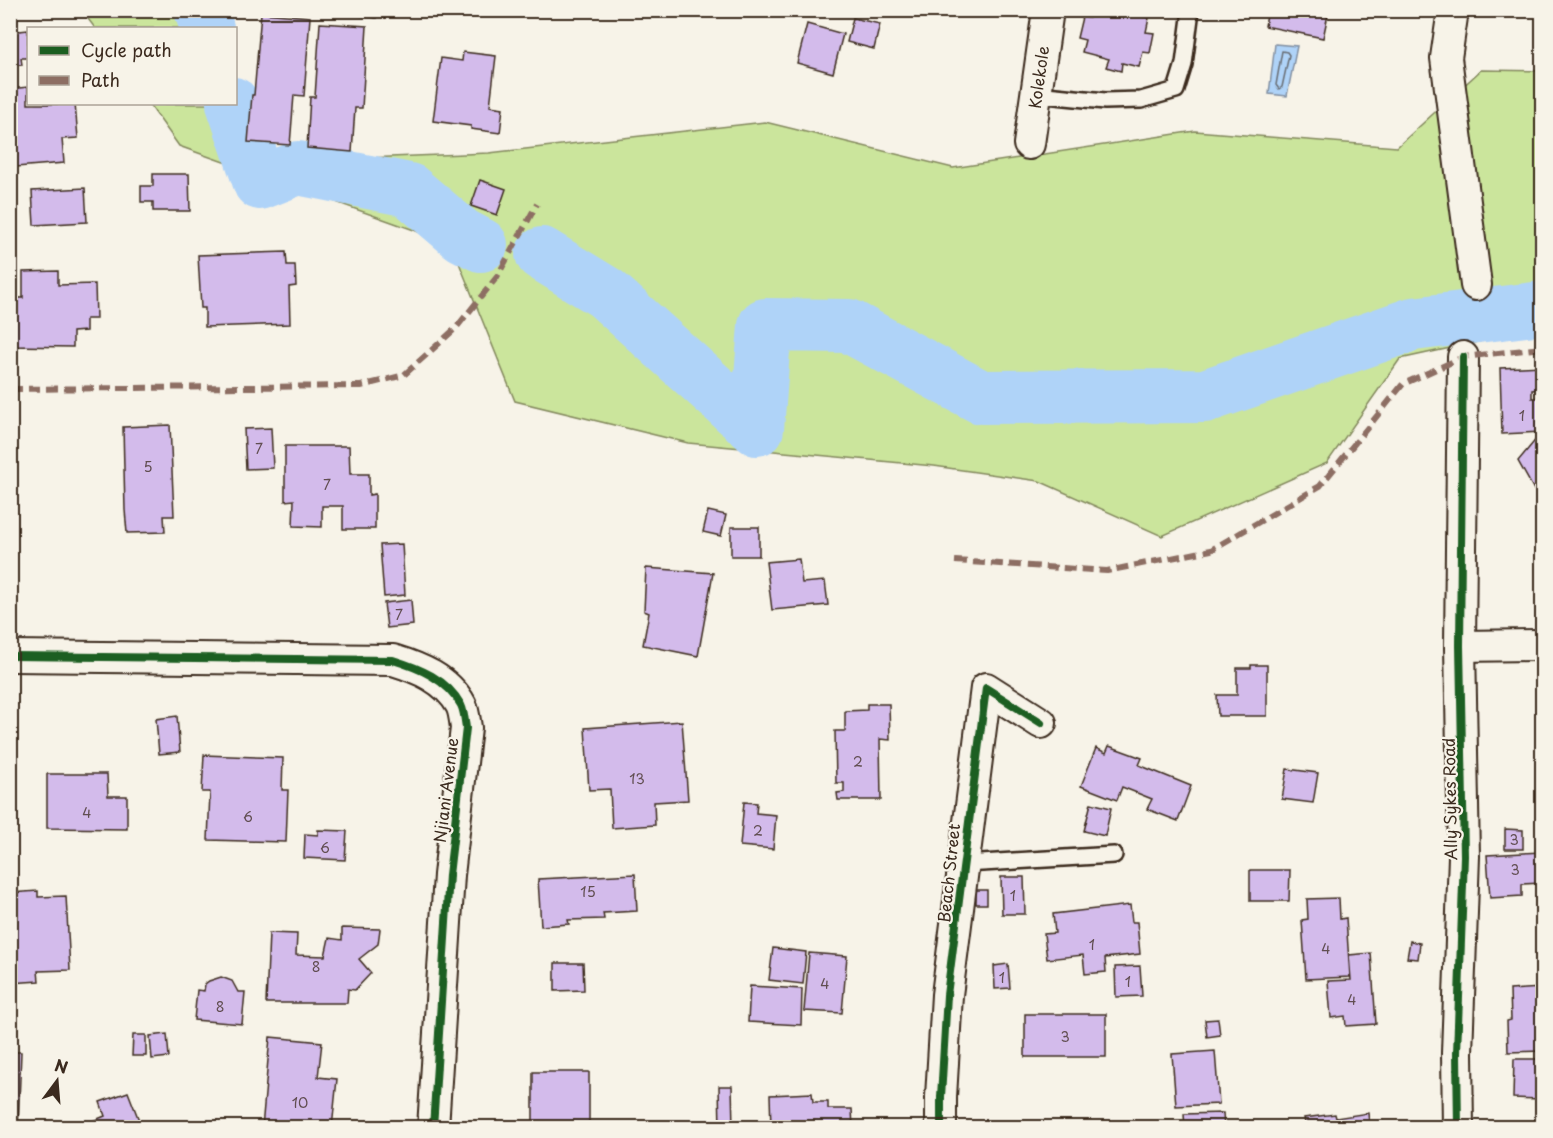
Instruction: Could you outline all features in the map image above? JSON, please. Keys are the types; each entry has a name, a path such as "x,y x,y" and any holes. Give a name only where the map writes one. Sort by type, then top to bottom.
{"street":[{"name":"Kolekole","path":"1029,144 1048,10"},
{"path":"1454,10 1446,58 1476,285"},
{"name":"Ally Sykes Road","path":"1458,1128 1457,1053 1464,856 1460,646 1463,357"},
{"path":"1460,646 1542,645"},
{"name":"Njiani Avenue","path":"10,656 393,660 420,669 443,684 461,705 466,728 449,875 433,1128"},
{"name":"Beach Street","path":"941,1128 940,1097 947,995 986,688 1041,723"}],"lane":[{"path":"1036,94 1105,101 1142,100 1176,90 1184,64 1191,10"},
{"path":"965,864 1114,855"}],"green space":[{"path":"82,11 204,11 209,27 94,27"},
{"path":"1481,70 1542,71 1542,328 1400,359 1327,463 1162,536 1039,481 934,466 688,443 515,401 453,248 414,230 179,146 150,105 233,105 244,151 268,174 341,159 489,153 765,122 953,168 1195,131 1397,147"}],"water":[{"path":"1275,44 1297,46 1287,96 1269,94"}],"building":[{"path":"325,10 377,10 376,18"},
{"path":"1091,10 1131,10 1130,13 1149,18 1146,32 1154,33 1150,53 1143,52 1139,67 1122,63 1121,71 1106,67 1109,59 1082,52 1085,40 1077,38 1082,17 1089,18"},
{"path":"1268,10 1329,10 1323,38 1265,26"},
{"path":"1519,10 1542,10 1542,14 1519,13"},
{"path":"261,13 310,17 304,96 294,95 290,145 248,142"},
{"path":"853,18 880,24 874,49 847,42"},
{"path":"320,23 367,26 362,108 355,108 352,152 307,148 310,97 315,97"},
{"path":"807,24 843,34 833,73 797,63"},
{"path":"27,30 27,58 21,58 22,65 10,66 10,32"},
{"path":"463,52 496,56 490,106 503,108 500,133 433,121 441,58 462,61"},
{"path":"27,87 27,105 75,105 78,138 62,139 64,163 16,167 10,89"},
{"path":"153,174 189,174 190,211 153,211 153,202 141,202 141,186 153,186"},
{"path":"480,180 506,189 497,215 471,206"},
{"path":"85,188 87,222 34,225 32,191"},
{"path":"286,252 287,265 295,265 296,286 289,287 290,324 205,327 205,308 201,308 198,255"},
{"path":"58,271 58,285 95,284 96,319 86,319 86,331 73,332 73,347 10,346 10,298 23,298 23,272"},
{"path":"1542,366 1542,389 1532,390 1532,398 1542,398 1542,432 1502,434 1500,368"},
{"path":"170,425 174,516 164,516 165,532 127,533 123,427"},
{"path":"271,428 273,468 246,469 244,429"},
{"path":"1538,437 1542,437 1542,504 1518,461"},
{"path":"285,446 349,446 350,474 369,474 369,495 375,494 375,529 343,529 343,506 322,506 322,527 293,526 294,500 285,501"},
{"path":"708,511 726,515 721,536 703,532"},
{"path":"731,527 759,527 759,556 731,556"},
{"path":"402,544 405,595 384,597 380,545"},
{"path":"799,559 802,583 825,581 828,605 772,610 766,562"},
{"path":"646,568 713,573 698,656 643,645 649,613 644,611"},
{"path":"411,600 413,625 387,628 384,603"},
{"path":"1251,665 1267,665 1267,716 1218,716 1217,695 1237,695 1237,668 1251,668"},
{"path":"867,704 889,704 890,740 880,739 881,800 838,800 837,793 844,792 844,783 836,783 835,731 845,731 845,711 867,710"},
{"path":"177,716 180,752 159,754 156,719"},
{"path":"682,721 688,800 654,802 655,825 612,828 610,789 589,790 585,728"},
{"path":"1109,746 1142,758 1139,765 1191,786 1178,821 1147,809 1152,799 1122,787 1117,800 1081,786 1096,748 1106,753"},
{"path":"204,755 283,758 282,790 288,790 286,842 208,840 210,792 202,792"},
{"path":"1287,769 1318,773 1313,803 1282,799"},
{"path":"47,774 107,774 108,796 127,796 127,829 47,828"},
{"path":"744,802 757,803 756,813 776,815 773,849 740,846"},
{"path":"1091,803 1111,808 1105,836 1084,831"},
{"path":"1505,829 1523,830 1523,849 1505,849"},
{"path":"318,830 347,831 345,860 304,858 305,834 318,835"},
{"path":"1542,852 1542,883 1522,884 1522,896 1490,898 1487,855"},
{"path":"1250,870 1290,870 1289,901 1250,901"},
{"path":"635,874 637,911 603,913 604,919 568,920 569,924 541,926 538,879"},
{"path":"1001,877 1024,877 1025,914 1002,914"},
{"path":"976,890 987,890 987,904 976,904"},
{"path":"38,891 38,897 66,896 70,970 38,971 39,981 10,983 10,893"},
{"path":"1339,898 1340,919 1346,918 1350,977 1306,979 1302,920 1308,919 1307,899"},
{"path":"1130,905 1132,922 1137,922 1140,954 1105,958 1106,972 1085,974 1083,955 1047,959 1044,934 1055,933 1053,914"},
{"path":"342,928 380,929 378,944 359,959 371,973 355,990 348,989 347,1003 266,1003 269,933 297,934 296,955 325,956 329,938 342,940"},
{"path":"1410,941 1420,943 1418,959 1407,958"},
{"path":"773,948 806,952 803,984 769,980"},
{"path":"809,953 847,956 842,1013 804,1011"},
{"path":"1371,953 1376,1024 1346,1026 1345,1016 1331,1018 1328,981 1351,980 1349,955"},
{"path":"555,963 583,963 584,990 555,991"},
{"path":"1008,964 1010,988 995,989 994,966"},
{"path":"1140,966 1142,996 1116,997 1115,967"},
{"path":"221,977 232,981 238,992 245,992 242,1024 194,1020 197,990 204,991 205,984"},
{"path":"750,986 802,989 801,1025 748,1022"},
{"path":"1542,988 1542,1051 1508,1052 1507,1021 1511,1020 1510,990"},
{"path":"1025,1014 1106,1014 1106,1057 1025,1057"},
{"path":"1218,1019 1220,1035 1207,1037 1205,1020"},
{"path":"167,1034 169,1057 152,1059 150,1036"},
{"path":"133,1035 146,1035 146,1056 132,1056"},
{"path":"270,1037 322,1042 318,1077 337,1079 332,1128 302,1125 302,1128 262,1128"},
{"path":"1215,1051 1219,1104 1176,1106 1172,1054"},
{"path":"10,1052 21,1052 18,1128 10,1128"},
{"path":"1514,1059 1542,1059 1542,1099 1513,1098"},
{"path":"533,1072 589,1072 589,1124 561,1124 561,1128 533,1128"},
{"path":"719,1086 732,1086 733,1128 720,1128"},
{"path":"128,1092 142,1128 92,1128 90,1122 105,1116 100,1102"},
{"path":"812,1093 813,1102 828,1102 828,1109 852,1109 853,1128 771,1128 770,1095"},
{"path":"1223,1113 1224,1128 1185,1128 1184,1114"},
{"path":"1368,1113 1369,1124 1384,1122 1385,1128 1306,1128 1304,1118 1335,1114 1336,1118"}],"waterway":[{"path":"201,10 207,27"},
{"path":"233,105 260,183 298,168 409,190 462,235 481,245"},
{"path":"542,254 606,293 757,429 765,325 849,326 981,397 1205,396 1413,324 1542,308"}],"marked path":[{"path":"10,389 361,386 404,375 456,328 497,277 537,204"},
{"path":"955,561 1107,571 1211,550 1320,486 1403,384 1463,357 1542,348"}],"cycle path":[{"path":"1458,1128 1457,1053 1464,856 1460,646 1463,357"},
{"path":"10,656 393,660 432,676 448,688 462,707 466,728 449,875 433,1128"},
{"path":"941,1128 947,995 986,688 1041,723"}]}
